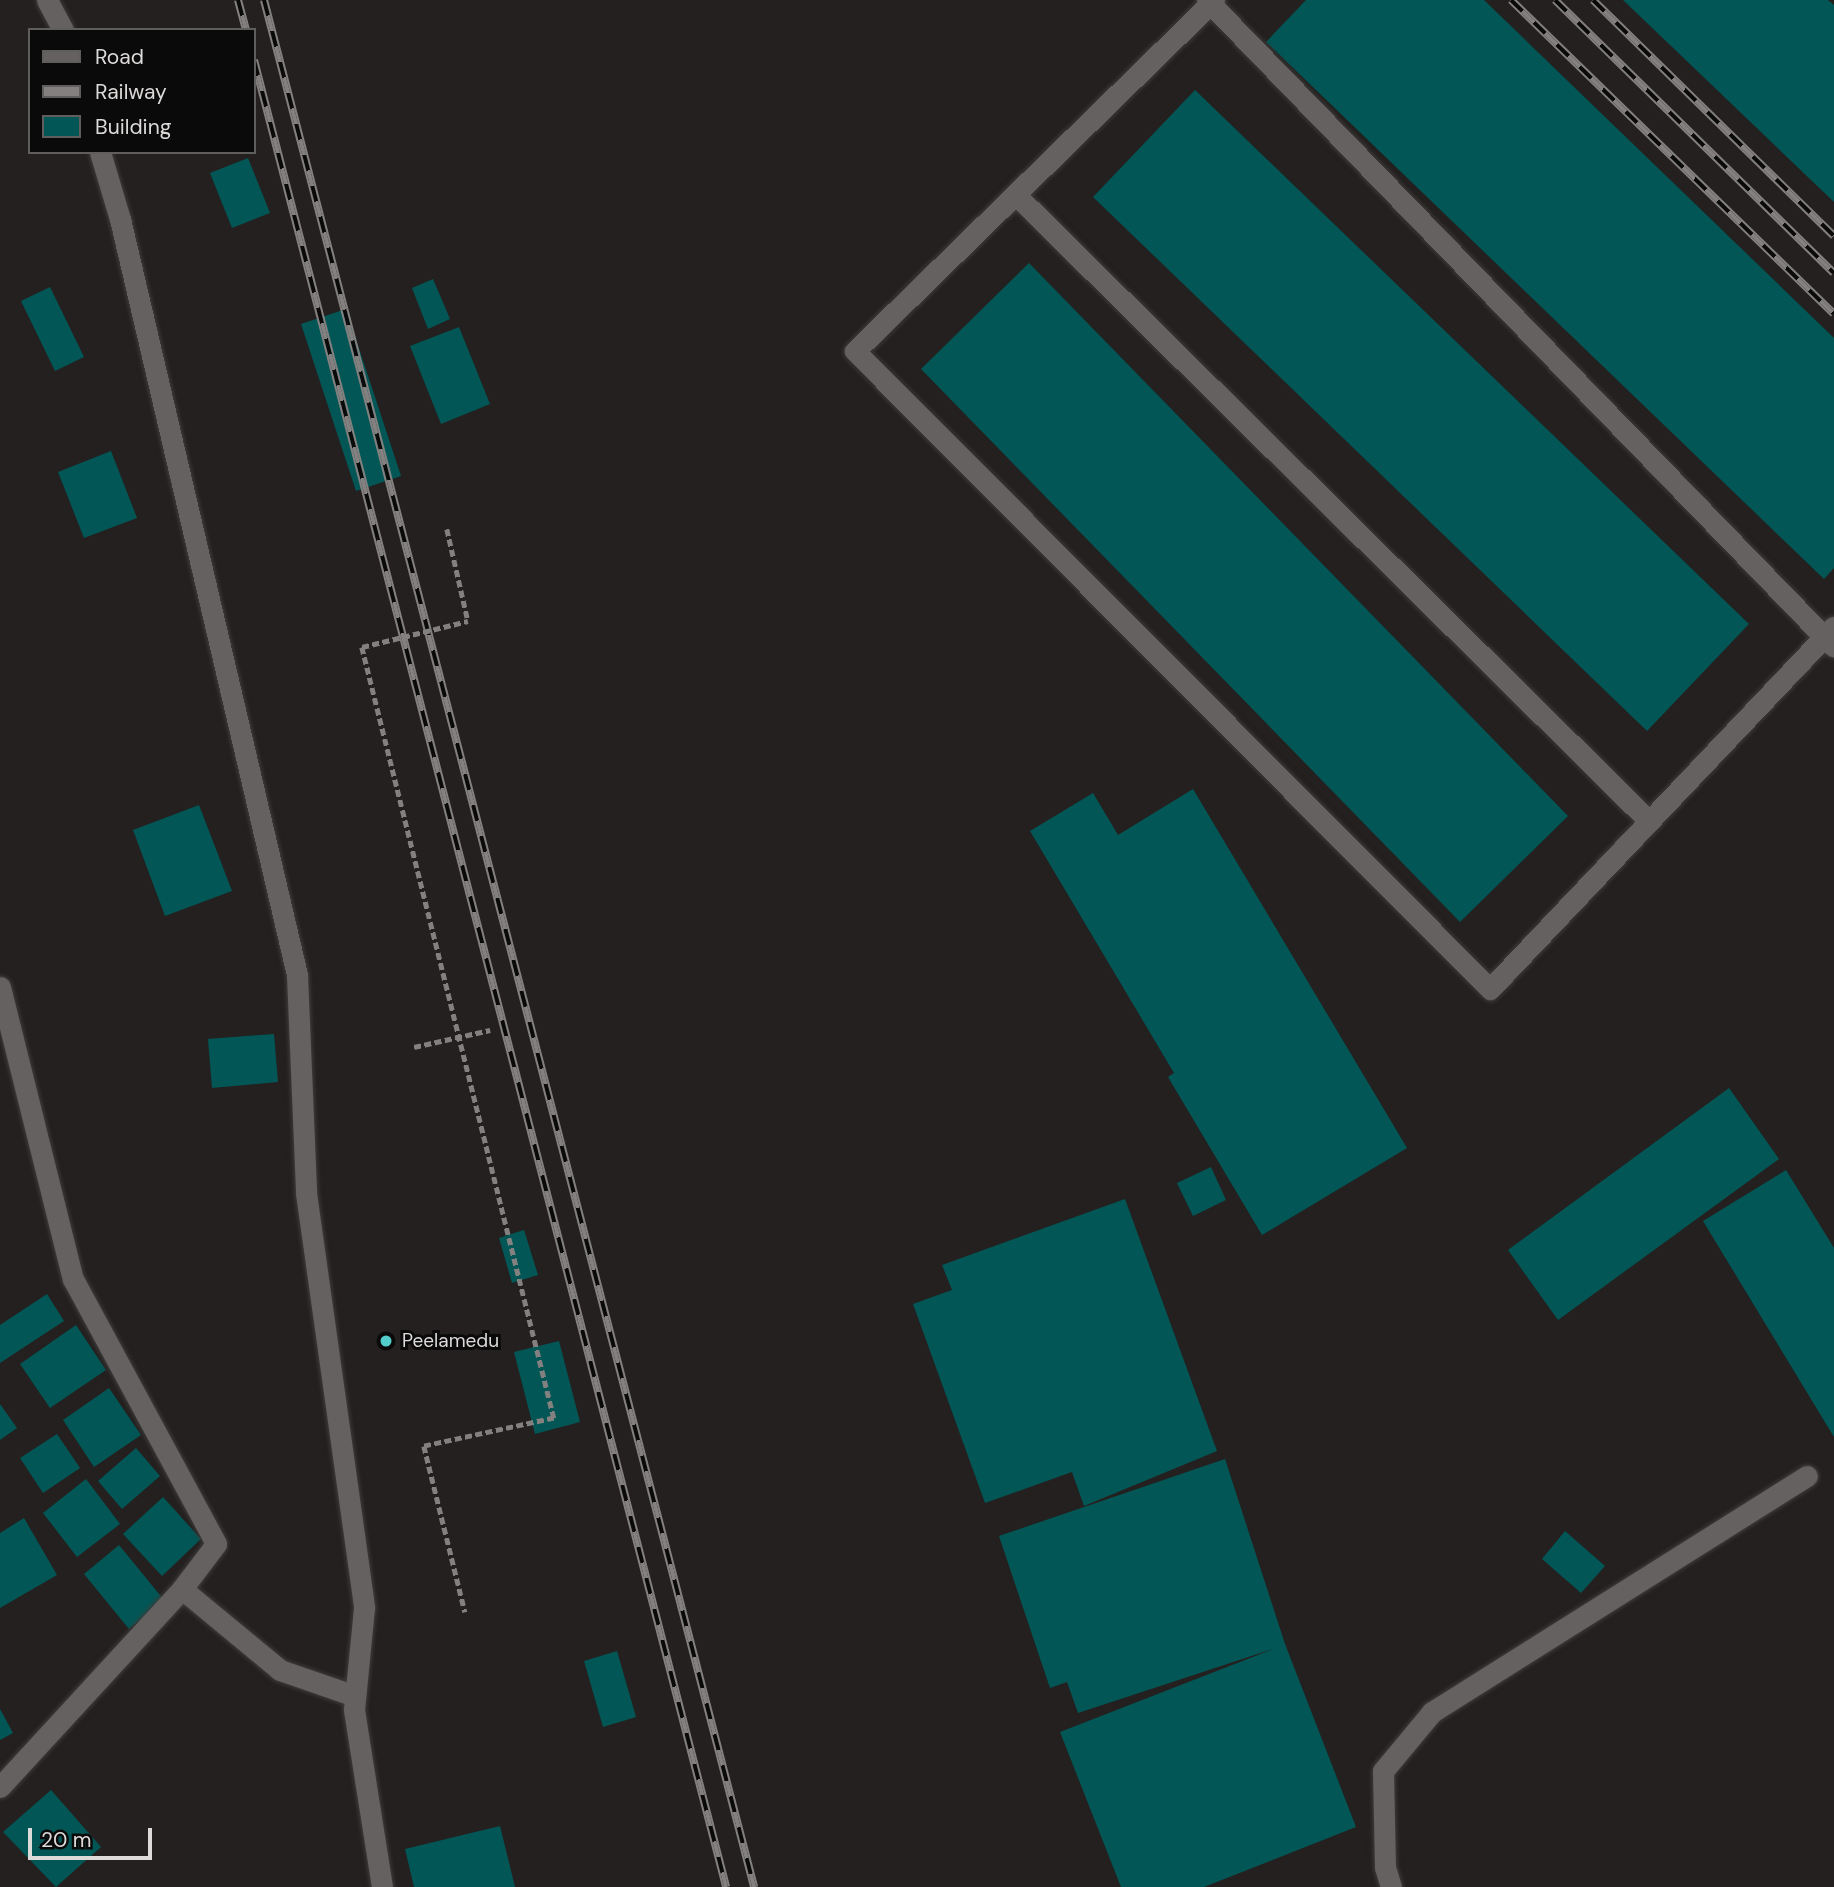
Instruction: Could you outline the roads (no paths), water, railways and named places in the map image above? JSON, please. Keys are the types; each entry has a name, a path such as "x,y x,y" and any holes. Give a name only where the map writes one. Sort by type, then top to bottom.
{"street":[{"path":"47,0 62,28"},
{"path":"1211,1 1831,638 1648,820 1490,989 855,351 1211,1"},
{"path":"101,154 120,219 297,975 306,1194 364,1608 355,1696 382,1887"},
{"path":"1016,195 1648,820"},
{"path":"0,987 73,1279 216,1544 182,1589 0,1787"},
{"path":"1391,1887 1385,1867 1383,1771 1432,1712 1807,1476"},
{"path":"182,1589 280,1670 355,1696"}],"railway":[{"path":"238,0 245,28"},
{"path":"264,0 754,1887"},
{"path":"1511,0 1834,314"},
{"path":"1555,0 1834,273"},
{"path":"1593,0 1834,236"},
{"path":"256,68 726,1887"}],"place":[{"name":"Peelamedu","path":"386,1341"}]}
